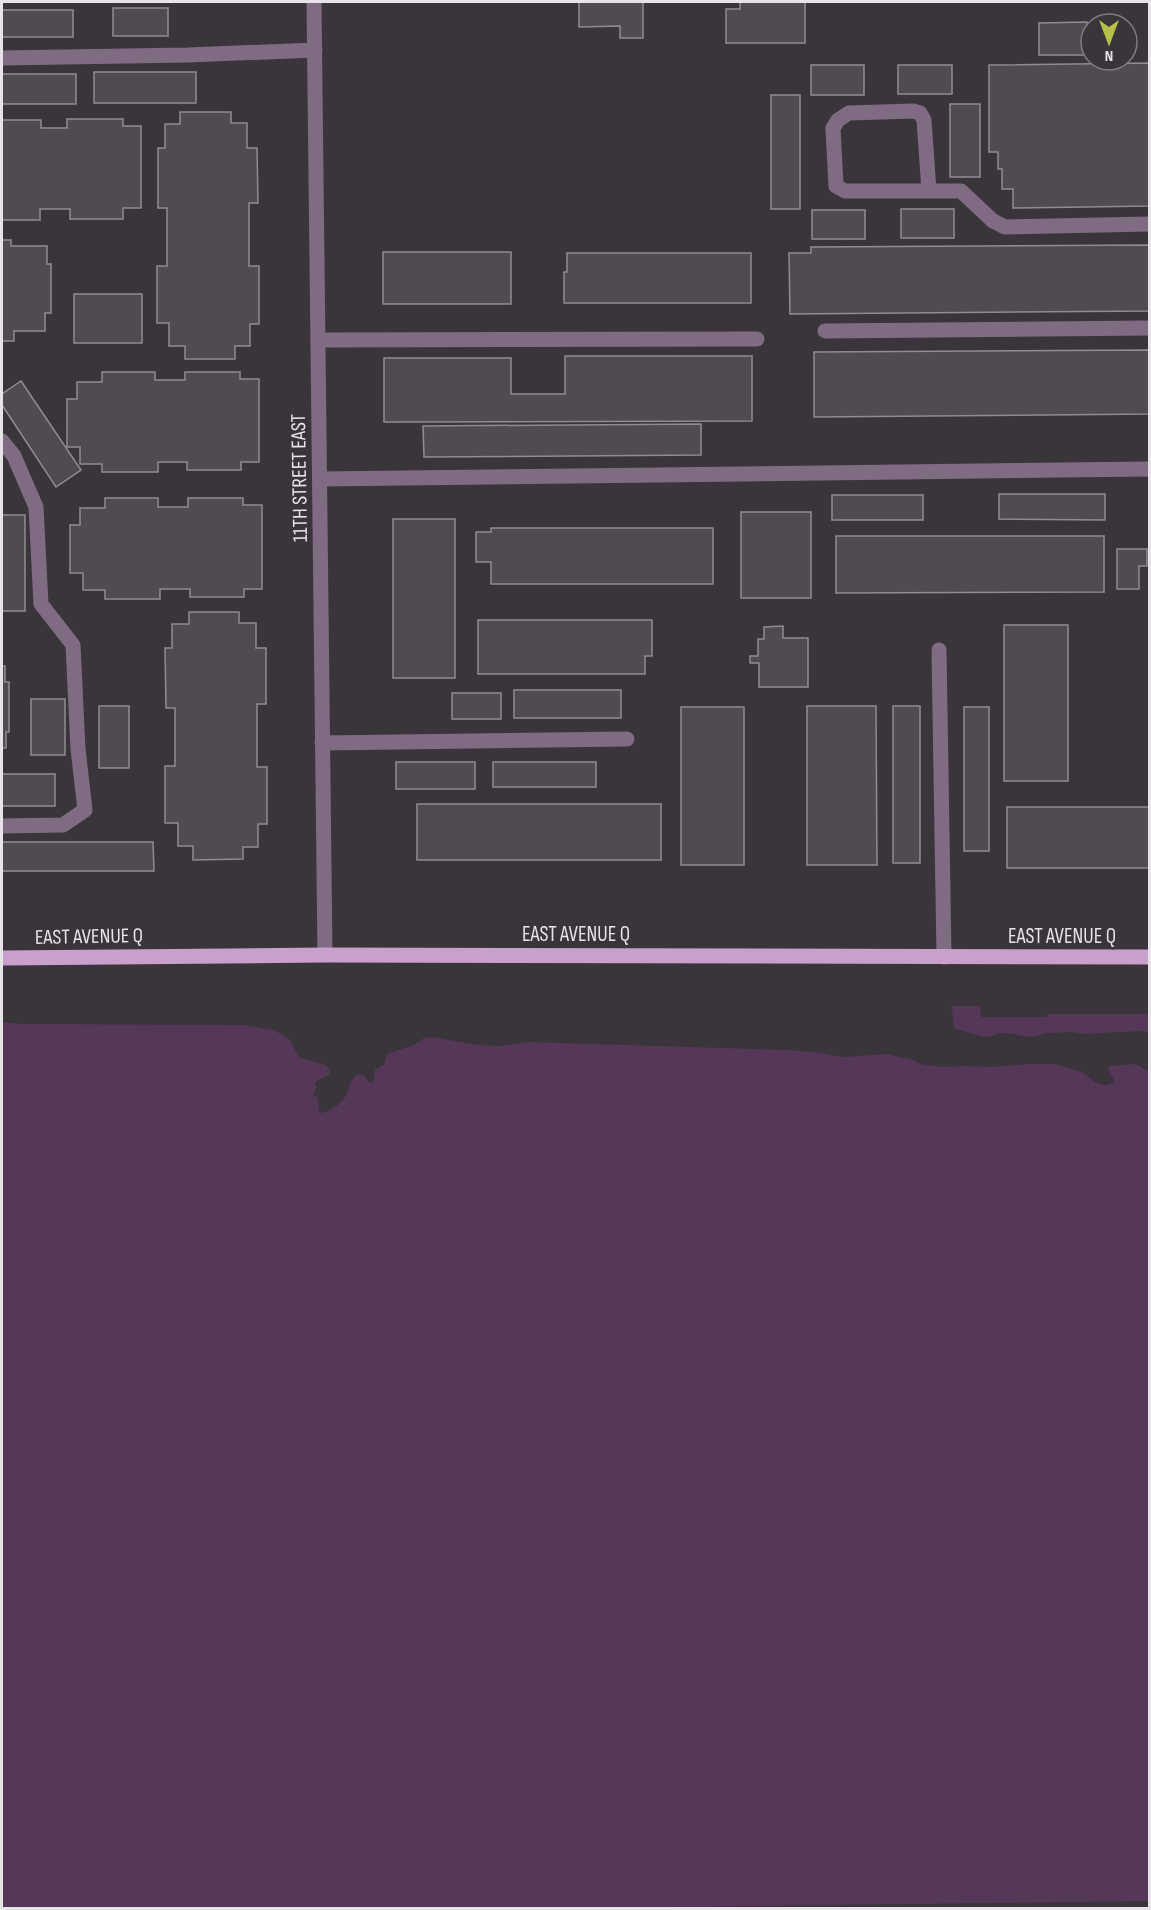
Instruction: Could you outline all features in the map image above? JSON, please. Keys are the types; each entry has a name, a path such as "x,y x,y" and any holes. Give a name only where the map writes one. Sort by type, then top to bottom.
{"main road":[{"name":"EAST AVENUE Q","path":"2,958 325,955 1149,957"}],"street":[{"name":"11TH STREET EAST","path":"314,2 325,955"},
{"path":"2,58 315,50"},
{"path":"929,191 924,120 920,113 913,111 849,113 838,120 833,128 836,186 844,191 929,191 961,191 993,221 1005,227 1149,224"},
{"path":"825,331 1149,328"},
{"path":"318,340 757,339"},
{"path":"2,441 14,456 36,507 41,604 74,645 78,749 85,810 63,825 2,826"},
{"path":"320,479 1149,469"},
{"path":"939,650 944,957"},
{"path":"322,743 627,739"}],"shaded area":[{"path":"951,1006 980,1006 981,1017 1047,1017 1048,1014 1149,1014 1149,1034 1142,1031 1083,1034 1069,1032 1044,1033 1029,1037 998,1033 986,1037 955,1029"},
{"path":"2,1022 243,1025 274,1030 289,1039 300,1058 326,1065 330,1071 329,1075 316,1081 315,1085 317,1087 313,1095 318,1098 321,1113 343,1100 356,1075 363,1075 370,1083 373,1081 375,1070 384,1064 387,1054 414,1045 424,1038 432,1037 478,1045 501,1046 528,1042 787,1050 843,1057 887,1054 920,1064 942,1067 1053,1064 1084,1073 1095,1082 1105,1085 1114,1083 1108,1071 1109,1066 1136,1064 1149,1072 1149,1901 593,1908 2,1908"}],"building":[{"path":"579,2 643,2 643,38 620,38 620,26 579,27"},
{"path":"740,2 805,2 805,43 726,43 726,9 740,9"},
{"path":"113,8 168,8 168,36 113,36"},
{"path":"2,10 73,10 73,37 2,37"},
{"path":"1079,22 1079,55 1039,55 1039,23"},
{"path":"1139,63 1150,63 1150,206 1013,208 1013,189 1002,189 1002,169 998,169 998,152 989,152 989,65 1079,64 1079,72 1139,72"},
{"path":"811,65 864,65 864,95 811,95"},
{"path":"898,65 952,65 952,94 898,94"},
{"path":"94,72 196,72 196,103 94,103"},
{"path":"2,74 76,74 76,104 2,104"},
{"path":"771,95 800,95 800,209 771,209"},
{"path":"950,104 980,104 980,177 950,177"},
{"path":"180,112 231,112 231,123 247,123 247,148 257,148 258,203 249,203 249,266 259,266 259,324 250,324 250,346 235,346 235,359 185,359 185,346 169,346 169,323 157,323 157,266 167,266 167,208 158,208 158,148 165,148 165,124 180,124"},
{"path":"67,119 123,119 123,126 141,126 141,208 123,208 123,219 70,219 70,209 40,209 40,220 2,220 2,120 41,120 41,128 67,128"},
{"path":"901,209 954,209 954,238 901,238"},
{"path":"812,210 865,210 865,239 812,239"},
{"path":"2,240 11,240 11,246 47,246 47,264 51,264 51,313 45,313 45,331 14,331 14,341 2,341"},
{"path":"1150,245 1150,311 790,314 789,253 811,253 811,247"},
{"path":"383,252 511,252 511,304 383,304"},
{"path":"567,253 751,253 751,303 564,303 564,272 567,272"},
{"path":"74,294 142,294 142,343 74,343"},
{"path":"1150,350 1150,414 814,417 814,352"},
{"path":"565,356 752,356 752,421 384,422 384,358 511,358 511,394 565,394"},
{"path":"102,372 155,372 155,380 185,380 185,372 240,372 240,379 259,379 259,462 241,462 241,470 187,470 187,462 158,462 158,472 102,472 102,464 80,464 80,447 67,447 67,399 77,399 77,382 102,382"},
{"path":"21,381 81,470 56,487 2,405 2,394"},
{"path":"701,424 701,455 424,457 423,426"},
{"path":"999,494 1105,494 1105,520 999,519"},
{"path":"832,495 923,495 923,520 832,520"},
{"path":"105,498 158,498 158,507 188,507 188,498 243,498 243,505 262,505 262,589 244,589 244,597 190,597 190,589 160,589 160,599 105,599 105,590 83,590 83,573 70,573 70,525 80,525 80,508 105,508"},
{"path":"741,512 811,512 811,598 741,598"},
{"path":"2,515 25,515 25,611 2,611"},
{"path":"393,519 455,519 455,678 393,678"},
{"path":"491,528 713,528 713,584 491,584 491,562 476,562 476,532 491,532"},
{"path":"836,536 1104,536 1104,592 836,593"},
{"path":"1117,549 1147,549 1147,566 1139,566 1139,589 1117,589"},
{"path":"189,612 239,612 239,623 256,623 256,648 266,648 266,704 257,704 257,767 267,767 267,824 258,824 258,847 243,847 243,859 193,860 193,846 178,846 178,823 165,823 165,766 175,766 175,708 166,708 165,648 172,648 172,624 189,624"},
{"path":"478,620 652,620 652,656 645,656 645,674 478,674"},
{"path":"1004,625 1068,625 1068,781 1004,781"},
{"path":"783,626 783,638 808,638 808,687 759,687 759,663 750,663 750,656 758,656 758,639 764,639 764,627"},
{"path":"2,666 5,666 5,682 9,682 9,732 6,732 6,748 2,748"},
{"path":"514,690 621,690 621,718 514,718"},
{"path":"452,693 501,693 501,719 452,719"},
{"path":"31,699 65,699 65,755 31,755"},
{"path":"99,706 129,706 129,768 99,768"},
{"path":"807,706 876,706 877,865 807,865"},
{"path":"893,706 920,706 920,863 893,863"},
{"path":"681,707 744,707 744,865 681,865"},
{"path":"964,707 989,707 989,851 964,851"},
{"path":"396,762 475,762 475,789 396,789"},
{"path":"493,762 596,762 596,787 493,787"},
{"path":"2,774 55,774 55,806 2,806"},
{"path":"417,804 661,804 661,860 417,860"},
{"path":"1007,807 1150,807 1150,868 1007,868"},
{"path":"2,842 153,842 154,871 2,871"}]}
